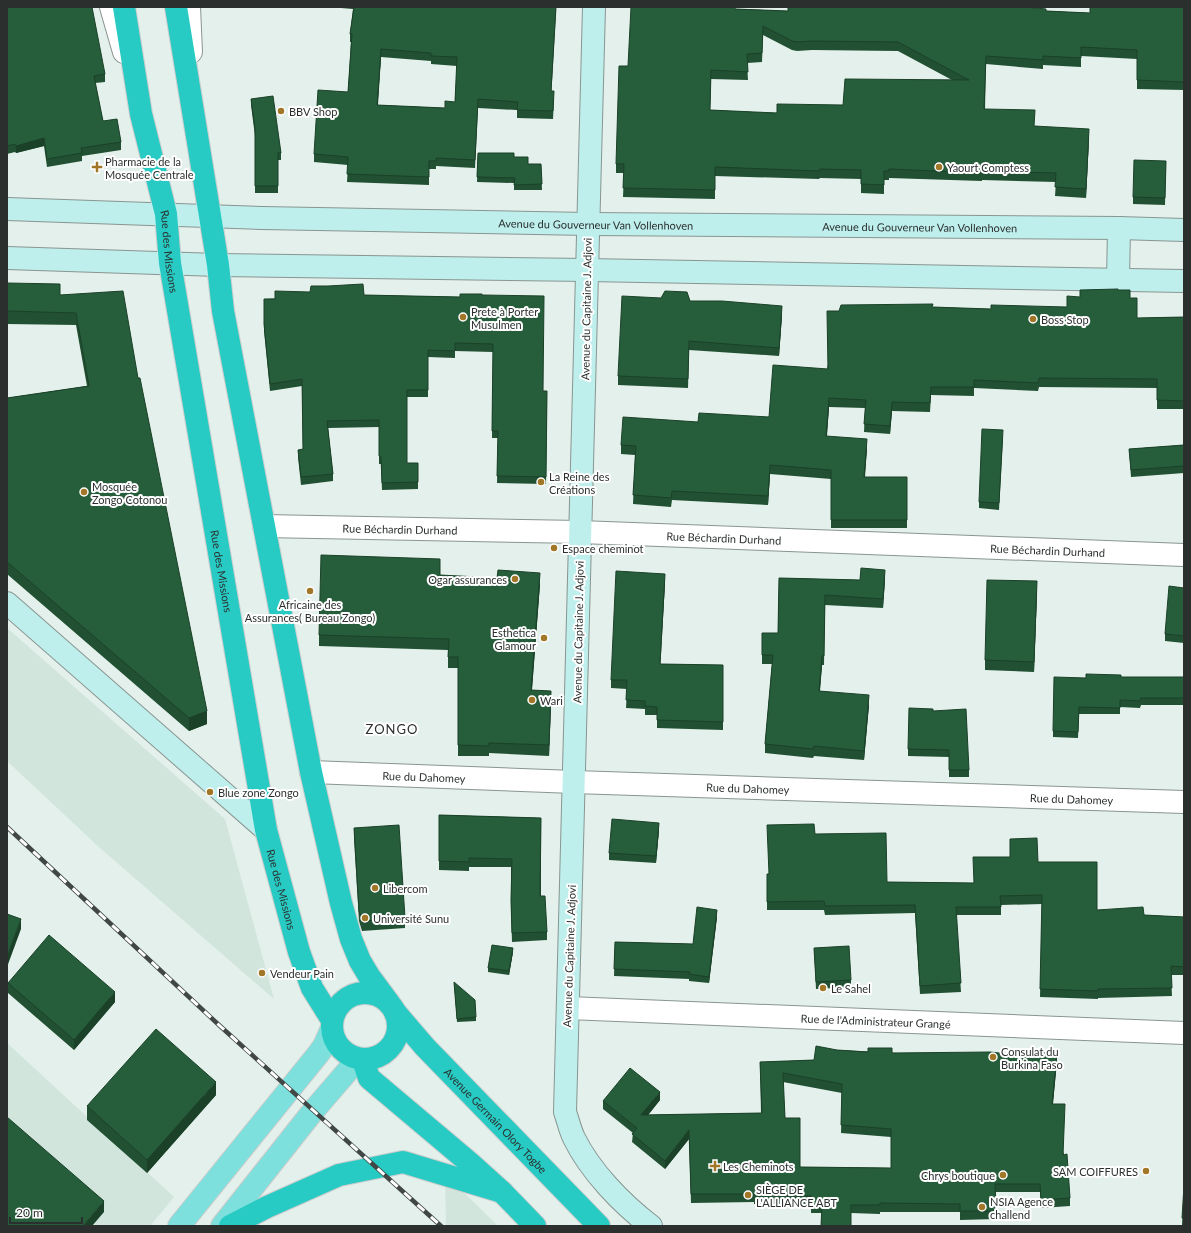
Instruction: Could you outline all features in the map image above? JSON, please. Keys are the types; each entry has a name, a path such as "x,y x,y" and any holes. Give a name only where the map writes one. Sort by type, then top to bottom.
{"highway":[{"name":"Rue des Missions","path":"124,7 141,114 166,214 170,263 266,830 299,952 312,988 331,1025"},
{"path":"176,7 224,310 311,772 340,903 351,939 360,961 392,1007 398,1022 398,1032 394,1042 388,1050 379,1056 361,1059 348,1055 334,1040 331,1025 335,1009 350,995 360,992 371,993 381,996 392,1007"},
{"name":"Avenue Germain Olory Togbe","path":"392,1007 424,1046 599,1226"},
{"path":"361,1059 369,1078 417,1117 502,1192 535,1226"},
{"path":"230,1226 267,1207 339,1175 403,1162 502,1192"}],"main road":[{"name":"Avenue du Capitaine J. Adjovi","path":"594,7 565,1112 573,1137 588,1164 640,1217 651,1226"},
{"name":"Avenue du Gouverneur Van Vollenhoven","path":"7,209 166,214 210,217 588,224 1119,228 1184,230"},
{"path":"1118,280 1119,228"},
{"path":"7,258 218,265 1184,281"},
{"path":"7,603 266,830"},
{"path":"179,1226 319,1053 324,1046 331,1025"},
{"path":"222,1226 314,1110 361,1059"}],"street":[{"name":"Rue des Missions","path":"111,7 141,114"},
{"path":"189,7 194,113"},
{"name":"Rue Béchardin Durhand","path":"264,526 580,532 1184,555"},
{"name":"Rue du Dahomey","path":"311,772 1184,802"},
{"name":"Rue de l'Administrateur Grangé","path":"568,1008 1184,1033"}],"shaded area":[{"path":"7,628 225,819 274,999 100,848 7,761"},
{"path":"7,1043 174,1197 150,1226 7,1226"},
{"path":"445,1174 498,1226 446,1226"}],"building":[{"path":"7,7 92,7 105,74 94,76 103,121 117,119 121,142 81,148 82,153 47,159 44,138 16,146 15,144 7,146"},
{"path":"354,7 556,7 551,91 554,91 553,111 517,110 518,102 478,99 475,160 436,158 436,161 429,161 429,177 347,174 348,157 314,154 318,90 348,92 352,34 350,34","holes":["381,49 431,53 431,56 457,57 455,102 445,101 445,108 377,105"]},
{"path":"631,7 735,7 735,9 788,11 788,7 1027,7 1046,9 1046,11 1090,13 1090,7 1184,7 1184,82 1137,80 1137,50 1081,47 1081,58 1043,56 1043,60 986,56 984,109 1035,110 1034,126 1089,129 1086,189 1055,187 1056,173 982,171 982,173 889,169 889,171 884,171 884,185 861,184 861,170 820,169 819,171 715,167 715,190 623,188 624,164 616,164 619,66 628,66","holes":["763,26 792,41 898,42 969,80 845,79 843,105 777,104 777,113 710,110 711,70 748,72 747,54 762,53"]},
{"path":"273,96 281,153 278,153 278,186 255,186 255,129 251,99"},
{"path":"478,153 514,153 514,157 528,157 528,164 541,164 542,184 514,185 515,178 477,177"},
{"path":"1134,160 1166,161 1165,198 1133,197"},
{"name":"Mosquée Zongo Cotonou","path":"7,283 60,284 60,295 123,291 138,378 140,378 207,711 189,718 7,562 7,398 89,386 76,313 7,311"},
{"path":"363,284 364,295 460,297 460,294 482,294 544,296 543,391 547,391 546,477 497,476 498,431 492,431 493,344 455,343 455,351 428,350 428,390 407,390 407,463 418,463 418,482 382,483 381,457 379,456 379,420 327,421 333,474 301,477 298,450 303,449 302,379 270,384 264,324 264,299 275,299 275,291 310,292 311,286"},
{"path":"1080,290 1130,290 1130,298 1137,298 1137,318 1184,317 1184,401 1157,400 1157,379 1039,378 1038,383 974,380 974,387 931,387 930,403 892,402 890,426 864,424 866,400 829,398 826,436 867,439 864,477 907,477 907,520 831,520 831,470 770,465 768,496 672,491 671,498 633,495 636,446 621,445 623,417 698,422 699,413 769,417 773,365 828,369 827,311 839,311 841,305 933,304 932,307 991,309 991,305 1067,307 1067,296 1080,297"},
{"path":"665,291 687,292 690,301 722,301 782,306 779,348 689,341 688,379 618,376 622,296 661,298"},
{"path":"982,429 1003,430 999,503 979,502"},
{"path":"1184,445 1184,466 1131,470 1129,449"},
{"path":"321,555 440,559 440,575 497,578 498,570 540,573 531,690 551,691 549,745 489,743 489,746 458,745 458,657 448,657 449,639 319,635"},
{"path":"861,568 885,570 883,599 825,595 824,656 822,656 819,691 869,695 864,751 814,746 813,749 765,744 773,655 762,655 762,633 778,633 779,578 860,580"},
{"path":"616,571 665,574 660,664 723,665 723,722 657,720 657,707 645,706 645,701 626,700 627,680 611,680"},
{"path":"987,580 1037,581 1034,662 985,660"},
{"path":"1169,586 1184,588 1184,636 1165,634"},
{"path":"1086,674 1121,675 1121,677 1184,677 1184,698 1141,698 1140,701 1120,700 1120,708 1079,707 1078,732 1053,731 1054,677 1086,678"},
{"path":"909,708 933,709 933,711 966,709 969,770 949,770 949,750 908,749"},
{"path":"439,815 541,818 540,896 545,896 547,932 512,933 512,859 469,858 469,862 439,861"},
{"path":"612,819 659,823 656,856 609,853"},
{"path":"814,824 815,834 886,833 887,882 974,883 973,857 1010,857 1010,839 1037,838 1038,862 1097,862 1097,910 1143,907 1144,915 1184,917 1184,967 1171,966 1172,988 1098,989 1098,991 1040,989 1042,895 1000,896 1001,907 956,907 961,983 920,986 915,905 825,906 824,901 767,902 767,874 769,874 767,825"},
{"path":"399,825 405,918 362,921 359,911 354,828"},
{"path":"697,907 717,910 709,977 689,974 690,972 614,969 615,942 693,944"},
{"path":"7,914 21,919 7,956"},
{"path":"49,935 115,992 74,1040 8,983"},
{"path":"492,945 513,948 509,971 488,968"},
{"path":"849,946 851,980 816,982 814,948"},
{"path":"454,982 475,1000 476,1017 457,1019"},
{"path":"156,1029 216,1082 147,1160 87,1106"},
{"path":"816,1046 837,1050 868,1052 868,1048 892,1048 892,1053 990,1052 1037,1057 1038,1051 1057,1053 1052,1104 1065,1104 1063,1155 1067,1154 1070,1198 1041,1200 1040,1184 995,1184 996,1211 960,1211 960,1204 880,1203 880,1205 851,1205 851,1226 821,1226 822,1205 811,1205 811,1196 691,1194 689,1130 665,1161 632,1134 637,1128 603,1101 630,1068 660,1092 641,1115 762,1113 760,1062 814,1060","holes":["783,1073 842,1084 841,1125 891,1129 891,1168 800,1167 800,1118 785,1118"]},
{"path":"7,1117 104,1201 83,1226 7,1226"},
{"path":"1184,1185 1184,1219 1182,1218"}],"railway":[{"path":"7,827 220,1026 441,1226"}],"place":[{"name":"BBV Shop","path":"281,111"},
{"name":"Pharmacie de la Mosquée Centrale","path":"97,167"},
{"name":"Yaourt Comptess","path":"939,167"},
{"name":"Prete à Porter Musulmen","path":"463,317"},
{"name":"Boss Stop","path":"1033,319"},
{"name":"La Reine des Créations","path":"541,482"},
{"name":"Mosquée Zongo Cotonou","path":"84,492"},
{"name":"Espace cheminot","path":"554,548"},
{"name":"Ogar assurances","path":"515,579"},
{"name":"Africaine des Assurances( Bureau Zongo)","path":"310,591"},
{"name":"Esthetica Glamour","path":"544,638"},
{"name":"Wari","path":"532,700"},
{"name":"Blue zone Zongo","path":"210,792"},
{"name":"Libercom","path":"375,888"},
{"name":"Université Sunu","path":"365,918"},
{"name":"Vendeur Pain","path":"262,973"},
{"name":"Le Sahel","path":"823,988"},
{"name":"Consulat du Burkina Faso","path":"993,1057"},
{"name":"Les Cheminots","path":"715,1166"},
{"name":"SAM COIFFURES","path":"1146,1171"},
{"name":"Chrys boutique","path":"1003,1175"},
{"name":"SIÈGE DE L'ALLIANCE ABT","path":"748,1195"},
{"name":"NSIA Agence challend","path":"982,1207"}],"district":[{"name":"ZONGO","path":"392,729"}]}
